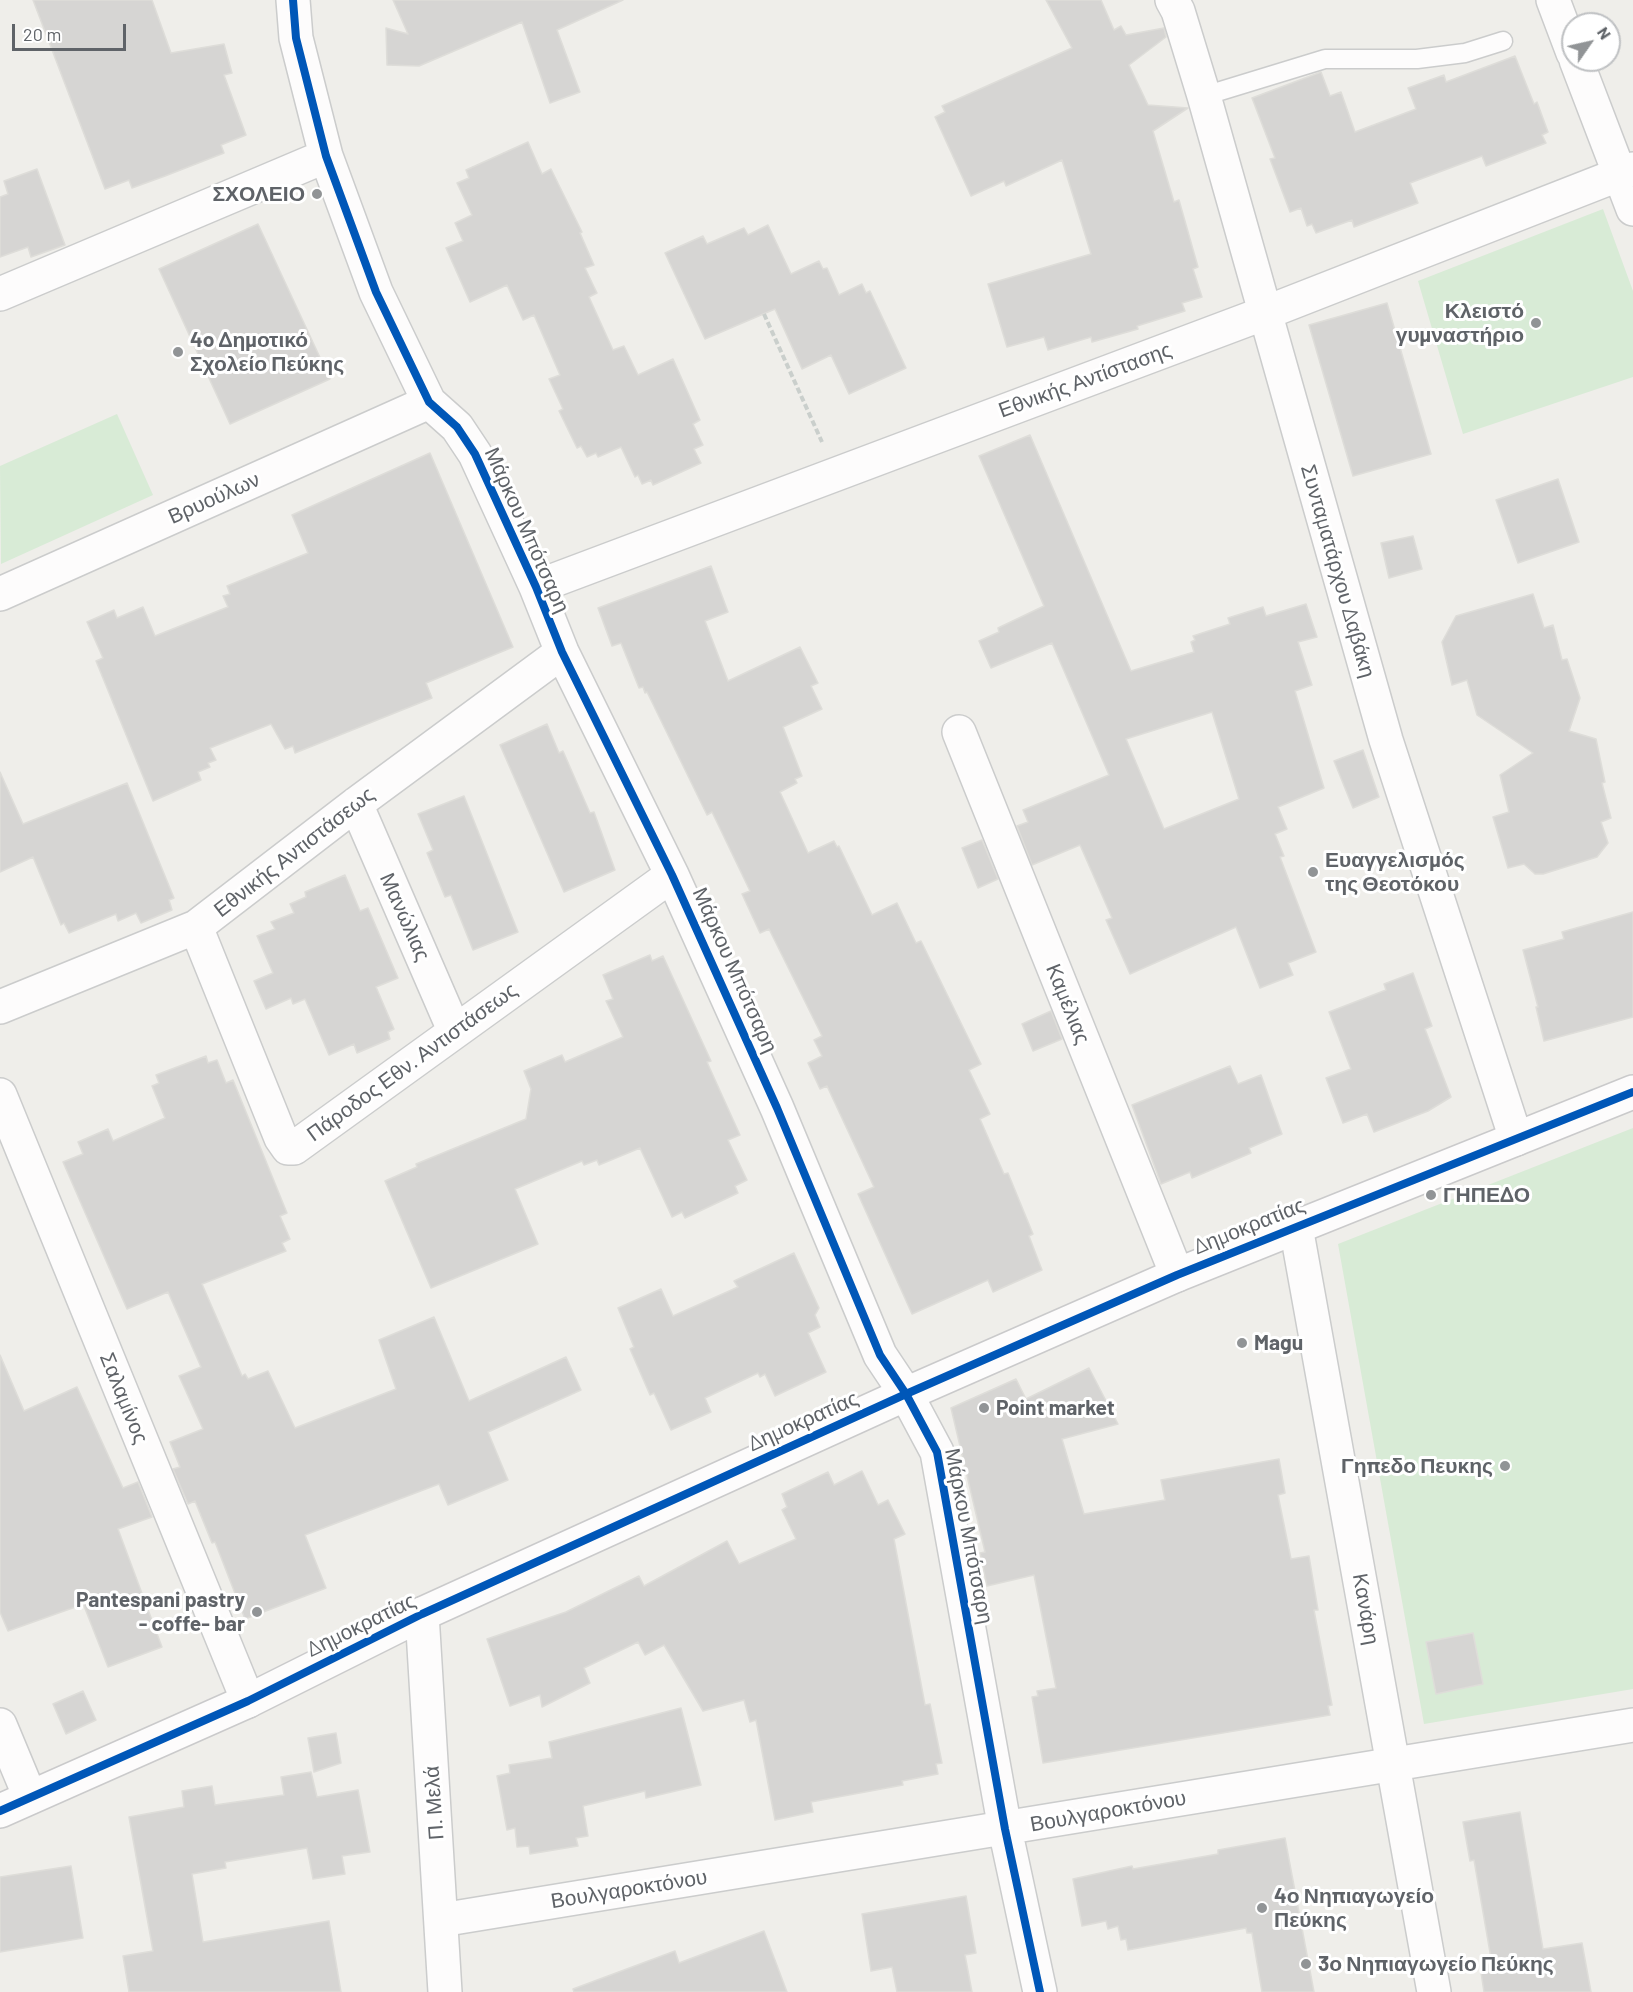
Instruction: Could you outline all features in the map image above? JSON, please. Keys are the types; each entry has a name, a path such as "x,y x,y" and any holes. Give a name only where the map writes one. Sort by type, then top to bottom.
{"street":[{"name":"Μάρκου Μπότσαρη","path":"292,0 296,38 326,156 376,292 429,402 457,427 475,454 536,586 562,652 672,875 777,1108 880,1355 906,1394 937,1452 1005,1828 1040,1992"},
{"name":"Συνταματάρχου Δαβάκη","path":"1172,0 1178,11 1204,96 1386,740 1516,1139"},
{"path":"1553,0 1561,21"},
{"path":"1581,72 1626,172 1633,209"},
{"path":"0,294 326,156"},
{"name":"Εθνικής Αντίστασης","path":"536,586 835,472 1265,313 1626,172"},
{"name":"Βρυούλων","path":"0,594 429,402"},
{"name":"Εθνικής Αντιστάσεως","path":"0,1007 196,927 356,804 562,652"},
{"name":"Καμέλιας","path":"958,732 1177,1275"},
{"name":"Μανώλιας","path":"356,804 454,1030"},
{"name":"Πάροδος Εθν. Αντιστάσεως","path":"196,927 281,1138 288,1148 294,1148 454,1030 672,875"},
{"name":"Δημοκρατίας","path":"0,1811 248,1701 422,1614 906,1394 1177,1275 1633,1092"},
{"name":"Σαλαμίνος","path":"0,1095 248,1701"},
{"name":"Κανάρη","path":"1296,1227 1434,1992"},
{"name":"Π. Μελά","path":"422,1614 445,1992"},
{"path":"0,1725 30,1797"},
{"name":"Βουλγαροκτόνου","path":"441,1920 1633,1725"}],"lane":[{"path":"1204,96 1325,59 1417,58 1465,53 1503,41"}],"path":[{"path":"764,314 835,472"}],"green space":[{"name":"Κλειστό γυμναστήριο","path":"1603,209 1633,291 1633,377 1463,434 1418,281"},
{"path":"117,414 153,495 1,564 0,466"},
{"name":"Γηπεδο Πευκης","path":"1633,1128 1633,1689 1424,1724 1338,1244"}],"building":[{"path":"33,0 152,0 171,53 224,44 232,73 224,75 246,135 221,145 224,153 165,176 132,188 129,180 105,189"},
{"path":"393,0 623,0 557,30 580,92 550,103 522,22 419,66 387,65 386,28 408,34"},
{"path":"1046,0 1101,0 1114,30 1121,26 1126,35 1164,28 1166,37 1129,65 1148,105 1188,108 1153,131 1174,202 1179,200 1198,267 1193,269 1202,297 1182,303 1185,311 1137,326 1138,329 1092,342 1091,337 1048,350 1044,337 1007,347 988,284 1091,254 1062,160 1006,186 1004,181 971,196 935,117 945,112 942,106 1072,48"},
{"path":"1515,56 1534,104 1537,102 1548,132 1542,135 1546,143 1486,166 1482,156 1410,183 1418,203 1354,227 1352,220 1316,233 1312,224 1307,226 1301,208 1290,212 1270,159 1275,158 1252,98 1321,72 1330,96 1341,92 1355,132 1416,109 1408,88 1444,75 1446,82"},
{"path":"528,142 542,174 551,169 582,232 580,233 594,265 585,268 597,293 589,297 613,350 624,346 638,375 673,359 700,420 693,424 703,445 694,449 701,463 653,485 651,480 642,484 638,475 635,477 621,447 598,457 596,453 587,457 581,446 577,448 559,411 563,409 549,379 560,375 534,315 523,320 507,285 470,302 446,248 463,241 455,223 472,215 457,183 469,178 466,170"},
{"path":"37,169 65,245 31,257 28,247 0,257 0,197 8,194 4,181"},
{"path":"258,224 330,379 230,424 159,269"},
{"path":"768,225 791,274 819,261 823,269 827,268 839,295 862,284 866,293 870,291 906,368 849,394 831,355 802,369 775,309 705,339 665,253 703,236 707,244 744,228 748,235"},
{"path":"1387,303 1431,454 1353,476 1309,325"},
{"path":"1030,435 1131,671 1194,652 1191,642 1195,640 1193,636 1230,624 1228,618 1263,607 1266,616 1306,604 1317,637 1298,642 1312,685 1295,691 1324,788 1278,807 1287,829 1275,834 1284,856 1280,857 1316,952 1288,963 1293,975 1260,988 1236,927 1130,974 1106,920 1112,918 1080,845 1032,865 1017,826 1028,822 1023,810 1109,775 1052,643 991,668 979,641 999,632 998,628 1044,606 979,456","holes":["1212,712 1239,799 1164,829 1126,739"]},
{"path":"430,453 513,647 426,683 432,698 295,753 293,746 285,749 271,724 210,748 216,760 208,763 210,767 198,772 201,780 153,801 96,661 103,658 87,622 114,610 117,618 143,607 155,636 228,607 223,596 230,594 227,586 308,553 292,515"},
{"path":"1558,479 1579,542 1518,563 1496,500"},
{"path":"1413,536 1422,569 1389,578 1381,543"},
{"path":"711,566 728,612 705,621 728,681 800,647 818,683 811,686 822,709 783,727 802,776 795,779 797,783 780,792 808,853 834,841 837,847 839,846 872,915 897,903 916,943 921,941 981,1064 969,1070 990,1114 980,1119 1004,1174 1008,1173 1033,1234 1029,1236 1042,1270 993,1292 988,1280 912,1314 858,1194 874,1187 827,1086 820,1089 808,1063 822,1056 814,1040 822,1036 769,929 760,933 742,894 750,891 712,812 707,815 647,692 645,693 643,687 639,688 621,643 612,646 598,608"},
{"path":"1533,594 1544,628 1553,625 1562,660 1567,659 1580,698 1569,731 1596,739 1605,782 1602,783 1611,818 1601,822 1608,843 1597,857 1543,874 1535,874 1524,864 1508,868 1493,817 1509,812 1500,775 1533,753 1477,715 1467,680 1452,685 1442,642 1456,616"},
{"path":"547,724 559,753 563,751 590,813 594,812 615,870 564,892 500,745"},
{"path":"1363,750 1379,797 1353,808 1334,761"},
{"path":"0,772 23,824 127,783 174,898 169,900 172,910 141,923 136,913 118,921 116,914 69,933 64,923 61,925 33,857 0,872"},
{"path":"464,796 518,932 473,950 451,895 445,897 427,853 433,850 418,814"},
{"path":"982,840 998,879 978,888 962,848"},
{"path":"345,875 360,911 368,908 398,978 376,987 394,1029 388,1032 390,1039 357,1053 354,1044 329,1055 305,999 293,1004 291,998 266,1009 254,981 273,973 257,936 275,929 271,922 294,913 290,904 306,897 305,892"},
{"path":"1633,912 1633,1017 1544,1041 1523,950 1564,939 1562,932"},
{"path":"650,955 652,961 663,956 711,1061 707,1062 740,1135 728,1140 747,1180 735,1186 738,1193 685,1218 682,1212 672,1217 640,1148 599,1165 597,1160 584,1165 582,1161 515,1189 538,1244 431,1288 385,1181 417,1167 416,1164 526,1119 531,1089 524,1071 562,1055 565,1062 623,1037 606,1001 613,999 603,975"},
{"path":"1413,973 1432,1026 1425,1029 1451,1097 1428,1111 1374,1132 1367,1114 1343,1123 1326,1078 1351,1069 1329,1012 1386,990 1384,984"},
{"path":"1051,1011 1062,1039 1033,1051 1022,1024"},
{"path":"206,1056 208,1063 217,1060 226,1083 233,1080 287,1213 280,1216 290,1239 282,1243 286,1251 202,1284 242,1376 245,1374 248,1379 268,1371 295,1428 396,1389 379,1340 434,1317 469,1401 566,1357 581,1390 488,1432 508,1480 448,1505 439,1484 305,1535 326,1588 245,1619 215,1542 212,1543 195,1501 188,1504 173,1469 180,1467 170,1442 203,1429 179,1376 201,1367 168,1292 127,1309 63,1162 83,1154 78,1142 108,1129 113,1141 165,1118 152,1086 159,1083 156,1075"},
{"path":"1230,1066 1238,1084 1261,1075 1282,1134 1249,1148 1251,1153 1192,1178 1190,1172 1161,1184 1132,1105"},
{"path":"794,1253 819,1308 815,1315 820,1327 808,1333 826,1372 775,1396 765,1374 760,1377 758,1373 705,1398 711,1412 671,1430 654,1393 650,1395 630,1349 634,1347 618,1308 661,1289 673,1316 738,1287 734,1281"},
{"path":"0,1355 24,1411 77,1387 123,1488 138,1482 152,1517 118,1529 162,1647 108,1667 84,1606 81,1605 8,1631 0,1612"},
{"path":"1089,1368 1118,1424 1062,1439 1084,1514 1165,1500 1161,1480 1279,1459 1285,1493 1278,1495 1291,1559 1309,1556 1318,1610 1314,1610 1332,1705 1328,1706 1330,1715 1043,1763 1032,1697 1038,1696 1037,1691 1056,1688 1034,1575 987,1586 980,1553 985,1552 951,1408 1016,1379 1026,1399"},
{"path":"862,1471 878,1505 888,1500 905,1534 894,1539 925,1705 930,1704 942,1763 936,1764 938,1774 902,1781 903,1785 811,1802 813,1812 775,1820 756,1720 750,1722 744,1700 703,1711 664,1645 645,1655 638,1642 584,1668 590,1683 542,1707 540,1695 510,1706 487,1639 566,1612 639,1576 644,1586 727,1541 739,1564 796,1539 782,1510 787,1507 782,1494 828,1472 834,1485"},
{"path":"1473,1633 1483,1684 1436,1694 1426,1642"},
{"path":"83,1691 96,1720 66,1734 53,1704"},
{"path":"681,1708 701,1785 646,1798 645,1791 583,1806 588,1836 576,1838 578,1846 530,1854 529,1846 517,1847 515,1828 507,1830 497,1776 510,1773 509,1765 552,1758 549,1742"},
{"path":"336,1733 341,1763 314,1772 308,1738"},
{"path":"311,1772 317,1797 358,1790 370,1852 342,1856 345,1874 313,1879 307,1848 225,1862 226,1868 192,1874 203,1942 329,1921 341,1992 129,1992 123,1956 153,1951 129,1817 184,1807 182,1791 212,1786 215,1805 284,1795 281,1777"},
{"path":"1520,1812 1543,1949 1582,1943 1591,1992 1484,1992 1480,1966 1492,1964 1474,1860 1470,1861 1463,1822"},
{"path":"1285,1838 1314,1992 1262,1992 1252,1933 1247,1933 1246,1928 1128,1950 1126,1939 1121,1940 1118,1926 1108,1929 1106,1921 1082,1926 1073,1879 1132,1866 1133,1869 1218,1854 1218,1850"},
{"path":"71,1866 83,1938 0,1952 0,1877"},
{"path":"966,1896 976,1953 965,1955 972,1992 897,1992 892,1967 871,1971 862,1914"},
{"path":"764,1931 787,1992 574,1992 573,1989 675,1951 679,1963"}],"cycle path":[{"path":"293,0 296,38 326,156 376,292 429,402 457,427 475,454 536,587 562,652 672,875 777,1108 880,1355 906,1394 937,1452 1005,1829 1040,1992"},
{"path":"0,1811 248,1701 422,1614 906,1394 1177,1275 1633,1092"}],"place":[{"name":"ΣΧΟΛΕΙΟ","path":"317,194"},
{"name":"Κλειστό γυμναστήριο","path":"1536,323"},
{"name":"4o Δημοτικό Σχολείο Πεύκης","path":"178,352"},
{"name":"Ευαγγελισμός της Θεοτόκου","path":"1313,872"},
{"name":"ΓΗΠΕΔΟ","path":"1431,1195"},
{"name":"Magu","path":"1242,1343"},
{"name":"Point market","path":"984,1408"},
{"name":"Γηπεδο Πευκης","path":"1505,1466"},
{"name":"Pantespani pastry - coffe- bar","path":"257,1612"},
{"name":"4ο Νηπιαγωγείο Πεύκης","path":"1262,1908"},
{"name":"3ο Νηπιαγωγείο Πεύκης","path":"1306,1964"}]}
